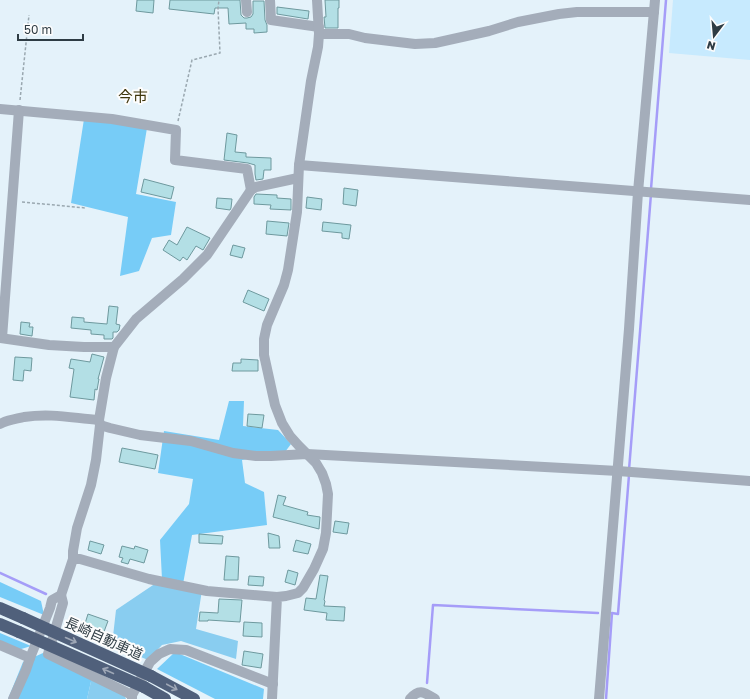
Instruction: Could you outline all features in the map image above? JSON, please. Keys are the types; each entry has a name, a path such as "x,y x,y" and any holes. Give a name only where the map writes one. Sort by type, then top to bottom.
{"highway":[{"name":"長崎自動車道","path":"0,608 150,676 194,699"},
{"name":"長崎自動車道","path":"0,624 144,687 165,699"}],"street":[{"path":"246,0 247,12"},
{"path":"270,0 271,20 365,38 415,44 435,43 489,31 518,22 559,14 577,12 654,12"},
{"path":"73,559 80,559 149,579 207,591 277,597 298,593 303,588 323,549 326,533 328,494 326,484 316,463 290,436 282,423 275,405 264,355 264,339 267,325 284,285 288,270 297,212 299,165 310,88 318,47 319,30 317,0"},
{"path":"599,699 629,329 638,192 655,0"},
{"path":"0,109 112,119 176,130 175,160 247,169 251,190"},
{"path":"19,110 1,338 60,346 114,347"},
{"path":"299,165 750,200"},
{"path":"273,684 186,650 170,649 159,654 150,662 132,697 48,654 63,603 61,595 73,559 77,528 91,485 96,460 106,378 114,347 136,319 183,279 207,255 251,190 256,187 298,178"},
{"path":"0,424 6,421 37,415 67,416 100,422 110,428 140,435 191,441 233,453 256,456 307,454 635,472 750,481"},
{"path":"13,699 26,670 52,600 61,595"},
{"path":"272,699 277,597"},
{"path":"0,645 30,658"},
{"path":"410,699 415,694 420,692 435,699"}],"path":[{"path":"176,130 192,60 220,52 219,0"},
{"path":"19,110 29,15"},
{"path":"12,201 86,208"}],"shaded area":[{"path":"673,0 750,0 750,60 669,53"},
{"path":"84,119 147,128 136,194 176,202 171,235 152,238 139,271 120,276 128,217 71,203"},
{"path":"229,401 244,401 243,426 278,430 291,444 285,452 242,460 245,483 264,492 267,525 192,535 183,584 162,579 160,540 189,504 193,479 158,473 164,431 219,440"},
{"path":"162,579 202,590 196,629 238,641 236,659 181,641 162,645 148,660 112,645 116,610"},
{"path":"0,582 41,601 44,615 0,597"},
{"path":"0,633 31,646 18,650 0,643"},
{"path":"175,652 264,689 263,699 215,699 157,669"},
{"path":"43,653 92,677 87,699 8,699 23,662"},
{"path":"92,677 124,695 126,699 87,699"}],"building":[{"path":"137,0 154,0 153,13 136,11"},
{"path":"170,0 240,0 241,15 244,18 251,17 253,14 253,1 264,1 267,32 254,33 254,29 246,29 246,23 229,24 228,8 215,8 214,14 169,9"},
{"path":"325,0 339,0 338,28 325,28"},
{"path":"277,7 309,11 308,19 277,14"},
{"path":"227,133 237,135 235,152 246,153 246,157 271,158 271,170 264,170 263,179 256,180 255,165 224,160"},
{"path":"144,179 174,187 171,199 141,192"},
{"path":"344,188 358,190 356,206 343,204"},
{"path":"256,194 277,195 277,198 291,199 291,210 270,209 271,205 254,204 254,197"},
{"path":"307,197 322,199 321,210 306,208"},
{"path":"217,198 232,199 230,210 216,208"},
{"path":"267,221 289,223 287,236 266,234"},
{"path":"323,222 351,225 349,239 342,238 342,233 322,231"},
{"path":"187,227 210,238 203,250 196,246 187,260 183,257 180,261 163,250 169,240 177,245"},
{"path":"233,245 245,248 242,258 230,255"},
{"path":"248,290 269,299 264,311 243,302"},
{"path":"109,306 118,307 116,324 120,325 117,332 113,332 112,339 104,339 104,335 91,334 91,330 71,328 72,317 84,318 84,322 107,324"},
{"path":"21,322 30,323 29,327 33,327 32,336 20,334"},
{"path":"92,354 104,357 98,379 97,390 95,389 94,400 70,397 74,369 69,368 71,359 90,362"},
{"path":"15,357 32,358 31,371 24,370 23,381 13,380"},
{"path":"241,359 258,360 258,371 232,371 233,363 241,363"},
{"path":"248,414 264,415 262,428 247,426"},
{"path":"122,448 158,455 155,469 119,462"},
{"path":"278,495 286,497 283,505 308,512 307,515 320,517 319,529 273,517"},
{"path":"335,521 349,523 347,534 333,532"},
{"path":"268,533 279,536 280,548 269,548"},
{"path":"199,534 223,536 222,544 199,543"},
{"path":"296,540 311,544 308,554 293,551"},
{"path":"90,541 104,545 101,554 88,550"},
{"path":"122,546 134,549 135,546 148,550 144,563 130,559 128,564 121,562 123,558 119,557"},
{"path":"226,556 239,557 238,580 224,580"},
{"path":"288,570 298,573 295,585 285,582"},
{"path":"320,575 328,576 324,606 345,607 344,621 326,620 327,613 304,610 306,598 316,599"},
{"path":"249,576 264,577 263,586 248,585"},
{"path":"219,599 242,600 240,622 208,620 199,621 200,612 218,613"},
{"path":"88,614 108,621 102,637 83,630"},
{"path":"244,622 262,623 262,637 243,636"},
{"path":"244,651 263,654 261,668 242,665"}],"waterway":[{"path":"651,189 666,0"},
{"path":"629,470 651,194"},
{"path":"606,699 612,613 618,614 629,475"},
{"path":"0,573 46,594"},
{"path":"427,683 433,605 598,613"}],"district":[{"name":"今市","path":"133,96"}]}
